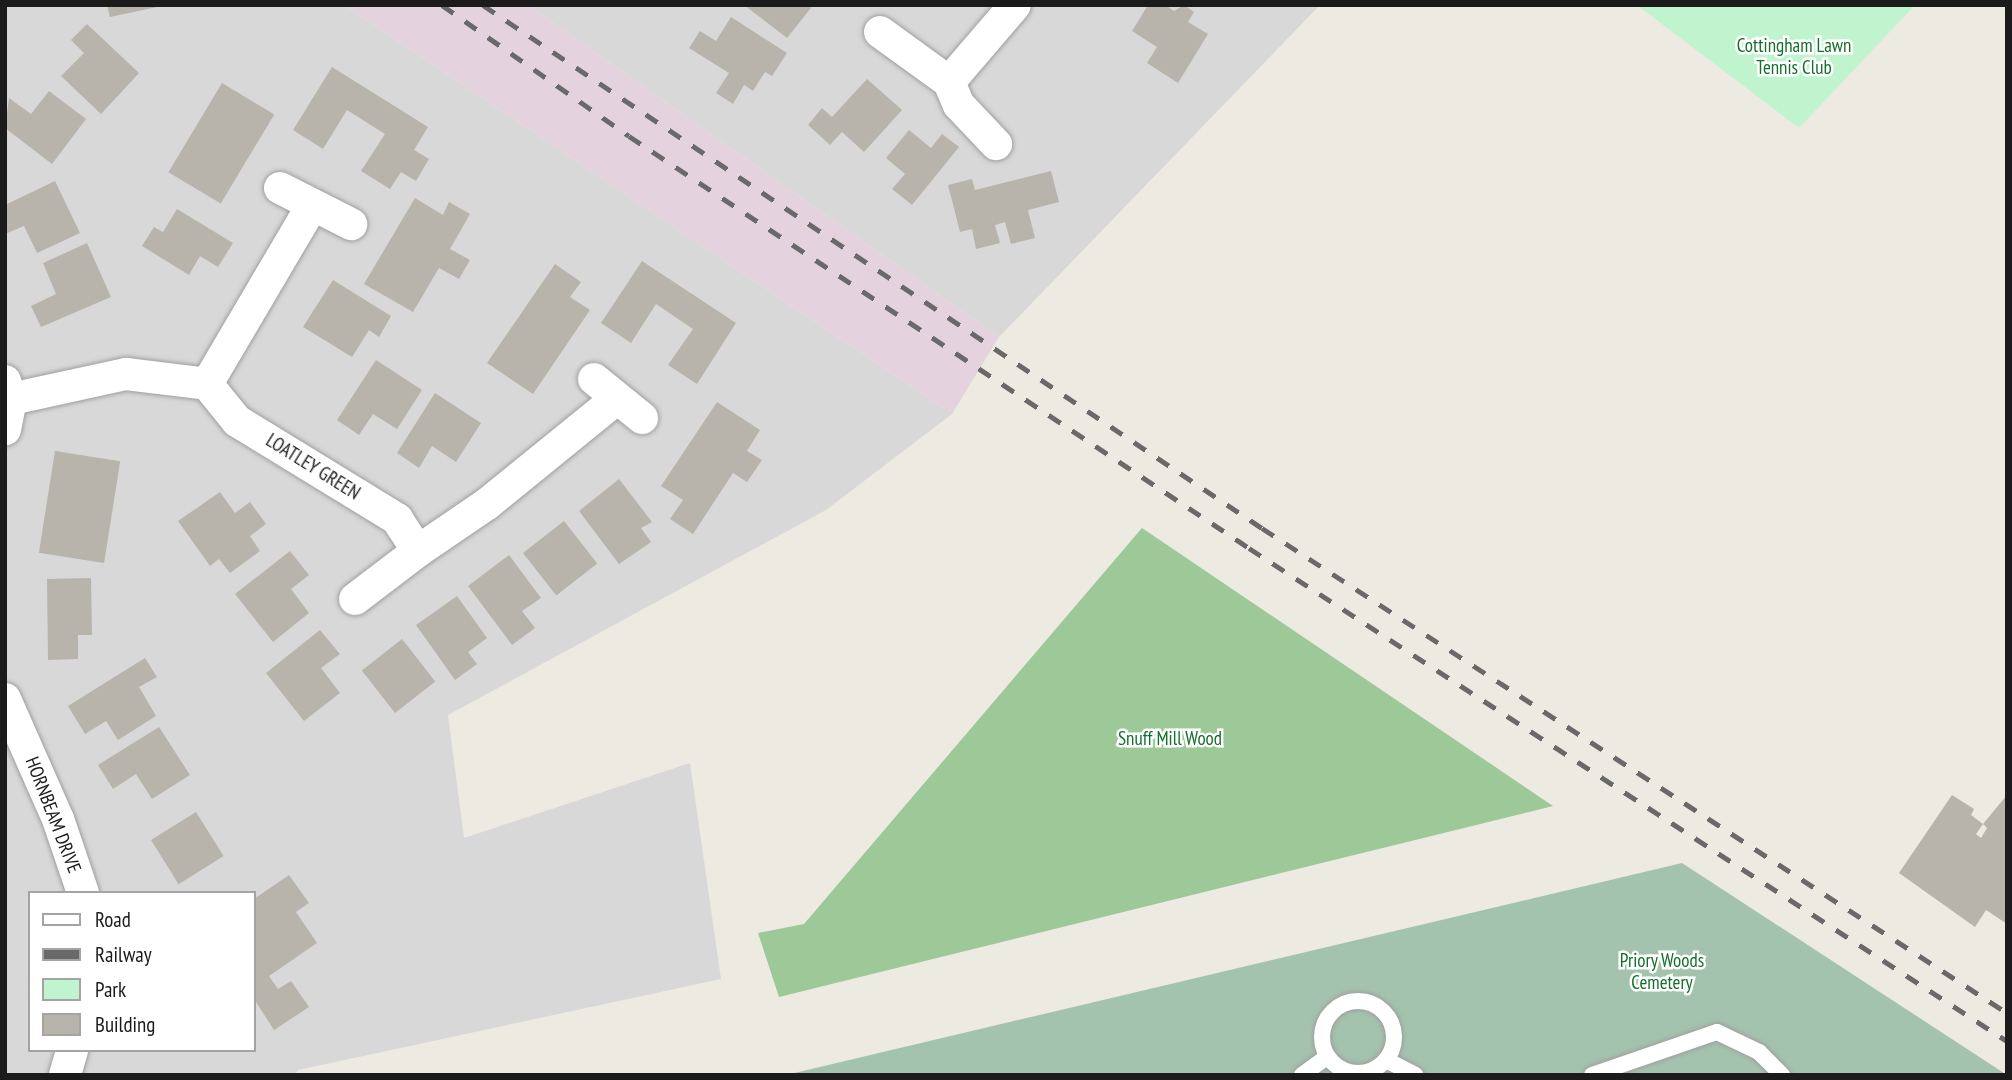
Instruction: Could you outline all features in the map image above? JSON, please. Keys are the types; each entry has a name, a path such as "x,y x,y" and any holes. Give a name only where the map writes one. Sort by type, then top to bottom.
{"street":[{"path":"949,82 1014,5"},
{"path":"880,32 949,82 959,105 996,144"},
{"path":"280,188 351,225"},
{"path":"7,403 127,374 207,384 312,206"},
{"name":"LOATLEY GREEN","path":"207,384 237,421 397,519 418,551"},
{"path":"355,599 418,551 487,504 605,389 642,418"},
{"name":"HORNBEAM DRIVE","path":"5,699 58,819 82,891"},
{"path":"65,1075 71,1052"}],"lane":[{"path":"1302,1075 1332,1066 1367,1072 1386,1060 1395,1039 1389,1017 1371,1002 1348,1001 1329,1014 1321,1035 1332,1066"},
{"path":"1591,1075 1717,1032 1759,1052 1782,1075"},
{"path":"1386,1060 1415,1075"}],"shaded area":[{"path":"5,5 344,5 952,414 826,510 448,715 464,838 690,763 721,979 298,1070 295,1075 5,1075"},
{"path":"344,5 528,5 999,337 952,414"},
{"path":"528,5 1320,5 999,337"}],"green space":[{"name":"Cottingham Lawn Tennis Club","path":"1637,5 1915,5 1799,128"},
{"name":"Snuff Mill Wood","path":"1142,528 1553,806 779,997 758,933 804,924"},
{"name":"Priory Woods Cemetery","path":"1682,863 2007,1075 786,1075"}],"building":[{"path":"107,5 162,5 162,6 110,17"},
{"path":"744,5 807,5 811,8 787,38"},
{"path":"1148,5 1165,5 1174,11 1184,5 1194,12 1188,22 1208,34 1178,83 1147,63 1157,47 1132,31"},
{"path":"731,17 787,53 772,76 765,72 753,91 744,85 733,104 716,93 729,73 689,48 700,31 716,41"},
{"path":"87,24 139,73 101,114 61,76 84,53 71,40"},
{"path":"332,67 428,127 414,150 429,159 416,181 401,172 390,189 361,171 385,134 347,110 323,149 293,130"},
{"path":"867,79 902,110 864,152 842,132 830,145 808,125 822,108 832,117"},
{"path":"222,83 274,114 221,204 168,172"},
{"path":"49,91 86,119 52,164 5,128 9,98 31,114"},
{"path":"909,130 931,148 942,134 959,147 912,205 892,189 905,174 886,158"},
{"path":"1051,171 1059,202 1028,210 1035,238 1011,244 1005,222 995,225 1000,243 976,249 972,229 960,232 948,185 972,179 975,190"},
{"path":"55,181 80,233 37,253 24,226 5,234 5,205"},
{"path":"415,198 443,215 449,202 470,214 450,249 470,260 459,279 439,268 413,312 364,284"},
{"path":"177,209 233,243 218,267 200,256 189,275 142,246 154,227 163,232"},
{"path":"87,243 111,297 41,327 31,306 56,294 43,263"},
{"path":"642,261 736,323 697,384 668,365 693,329 656,304 631,343 601,323"},
{"path":"555,264 581,282 570,297 590,310 533,394 487,363"},
{"path":"333,280 391,316 379,337 369,330 352,357 303,327"},
{"path":"376,360 422,390 397,429 373,414 359,435 337,420"},
{"path":"435,393 481,423 456,462 432,446 419,468 397,453"},
{"path":"717,402 760,430 747,451 762,460 747,482 733,473 693,534 670,519 683,500 661,486"},
{"path":"55,451 120,461 104,563 39,553"},
{"path":"619,479 652,522 641,528 651,542 619,564 579,511"},
{"path":"220,492 235,513 250,502 266,524 250,536 260,551 230,573 219,559 210,566 178,521"},
{"path":"564,521 597,564 556,596 523,553"},
{"path":"290,551 309,575 291,589 309,613 273,642 235,594"},
{"path":"509,555 541,598 522,611 535,628 512,645 468,586"},
{"path":"91,578 92,635 78,635 78,659 48,660 47,579"},
{"path":"457,596 487,638 468,652 477,664 455,680 416,625"},
{"path":"320,630 340,654 321,668 340,693 304,721 266,673"},
{"path":"402,639 435,682 395,713 362,670"},
{"path":"145,658 157,677 139,687 156,716 118,740 106,721 85,734 68,706"},
{"path":"159,727 190,775 152,799 136,774 113,789 98,765"},
{"path":"1952,795 1974,809 1971,815 1983,824 2007,795 2007,924 1986,910 1975,927 1899,873","holes":["1983,824 1987,828 1981,838 1976,834"]},
{"path":"196,812 224,856 179,884 151,840"},
{"path":"289,875 309,903 296,912 317,943 269,976 278,989 291,981 309,1007 274,1030 256,1002 256,898"}],"railway":[{"path":"442,5 629,136 1249,548 2007,1041"},
{"path":"483,5 1262,528 2007,1013"}]}
